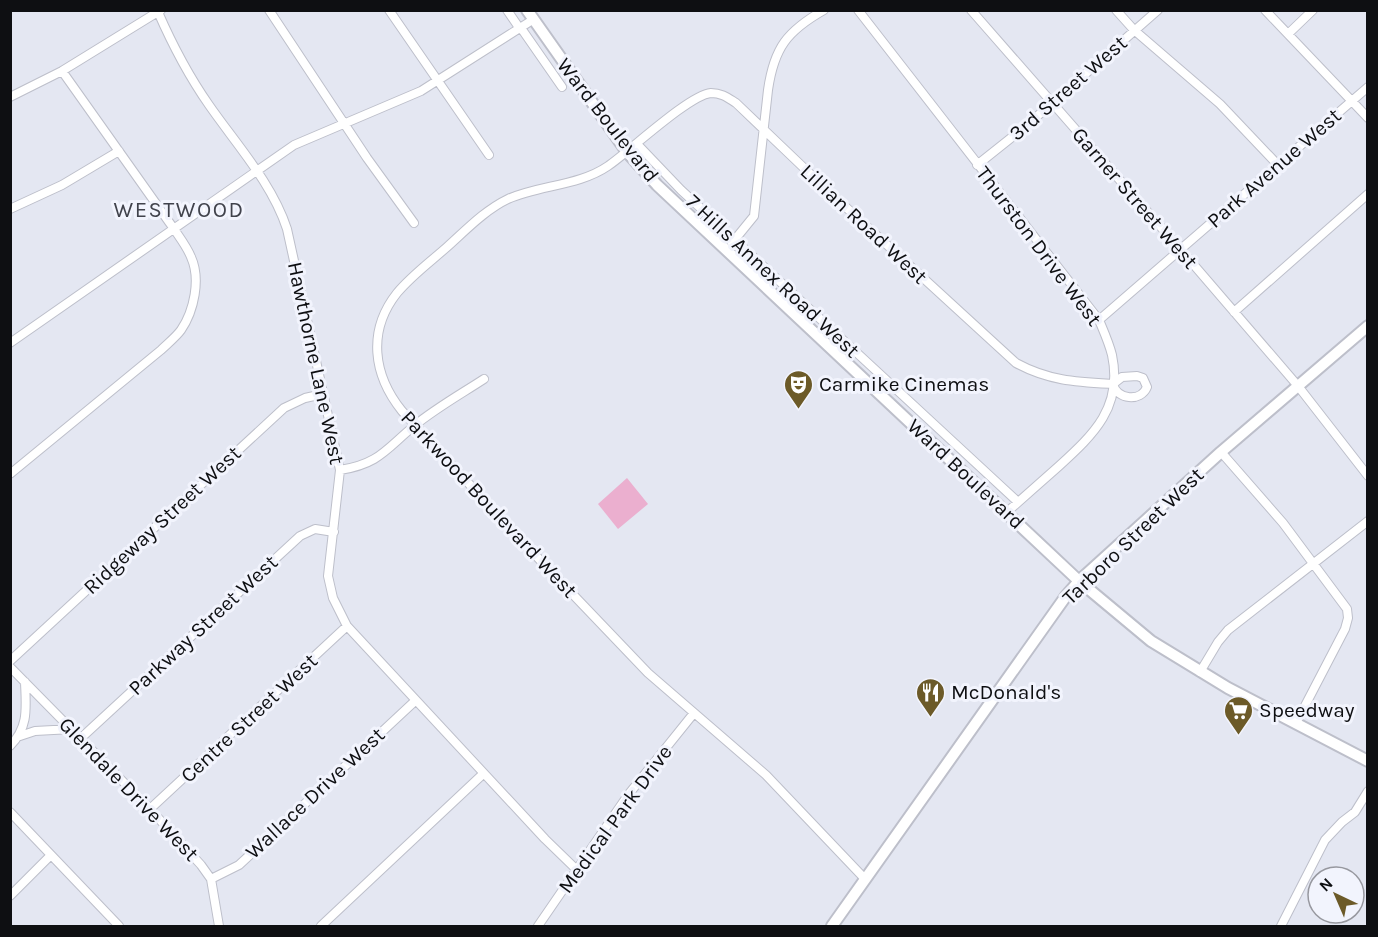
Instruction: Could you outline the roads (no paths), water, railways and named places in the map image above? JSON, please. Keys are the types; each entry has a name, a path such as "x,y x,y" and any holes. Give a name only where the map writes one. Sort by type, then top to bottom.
{"main road":[{"name":"Ward Boulevard","path":"531,15 627,152 685,213 1079,581 1151,640 1200,672 1368,760"},
{"name":"Tarboro Street West","path":"832,927 1066,596 1079,581 1221,452 1368,326"}],"street":[{"path":"269,10 414,223"},
{"path":"389,10 489,155"},
{"path":"507,10 562,87"},
{"path":"725,251 754,216 771,71 777,52 789,35 824,10"},
{"name":"Thurston Drive West","path":"858,10 1099,320 1112,355 1113,384 1107,412 1092,435 1007,512"},
{"name":"Garner Street West","path":"971,10 1298,386 1368,476"},
{"path":"1116,10 1134,30 1227,111 1278,165"},
{"name":"3rd Street West","path":"977,165 1158,10"},
{"path":"1265,10 1368,118"},
{"path":"1288,34 1313,10"},
{"path":"10,98 62,71 159,11"},
{"name":"Hawthorne Lane West","path":"159,11 171,41 198,88 277,203 287,229 340,470 328,576 333,598 347,626 483,774 578,871"},
{"path":"10,343 294,145 421,91 520,28 531,15"},
{"path":"10,474 161,350 180,331 191,309 194,295 195,268 191,256 62,71"},
{"name":"Park Avenue West","path":"1099,320 1368,87"},
{"name":"Lillian Road West","path":"627,152 691,102 709,94 726,96 1016,363 1035,373 1057,380 1113,384"},
{"name":"7 Hills Annex Road West","path":"637,144 674,183 1018,502"},
{"path":"10,209 62,185 119,151"},
{"name":"Parkwood Boulevard West","path":"627,152 594,175 503,202 471,225 398,293 390,304 380,326 378,363 387,390 402,411 610,634 648,673 766,775 865,879"},
{"path":"1234,312 1368,194"},
{"path":"340,470 360,467 373,461 415,425 484,379"},
{"name":"Ridgeway Street West","path":"10,661 284,408 305,398 323,394"},
{"path":"1221,452 1283,523 1347,609 1348,618 1345,629 1296,723"},
{"path":"1200,672 1228,630 1368,521"},
{"name":"Parkway Street West","path":"81,738 300,536 315,529 334,532"},
{"name":"Centre Street West","path":"150,809 347,626"},
{"name":"Glendale Drive West","path":"10,667 186,846 211,879 219,927"},
{"path":"10,746 20,736 26,718 25,682"},
{"name":"Wallace Drive West","path":"211,879 239,865 415,701"},
{"name":"Medical Park Drive","path":"538,927 628,795 694,713"},
{"path":"20,736 35,731 72,729"},
{"path":"321,927 483,774"},
{"path":"1281,927 1325,840 1337,826 1355,812 1368,791"},
{"path":"10,812 119,927"},
{"path":"10,896 51,855"}],"place":[{"name":"Carmike Cinemas","path":"798,410"},
{"name":"McDonald's","path":"930,718"},
{"name":"Speedway","path":"1238,736"}],"district":[{"name":"WESTWOOD","path":"179,210"}]}
